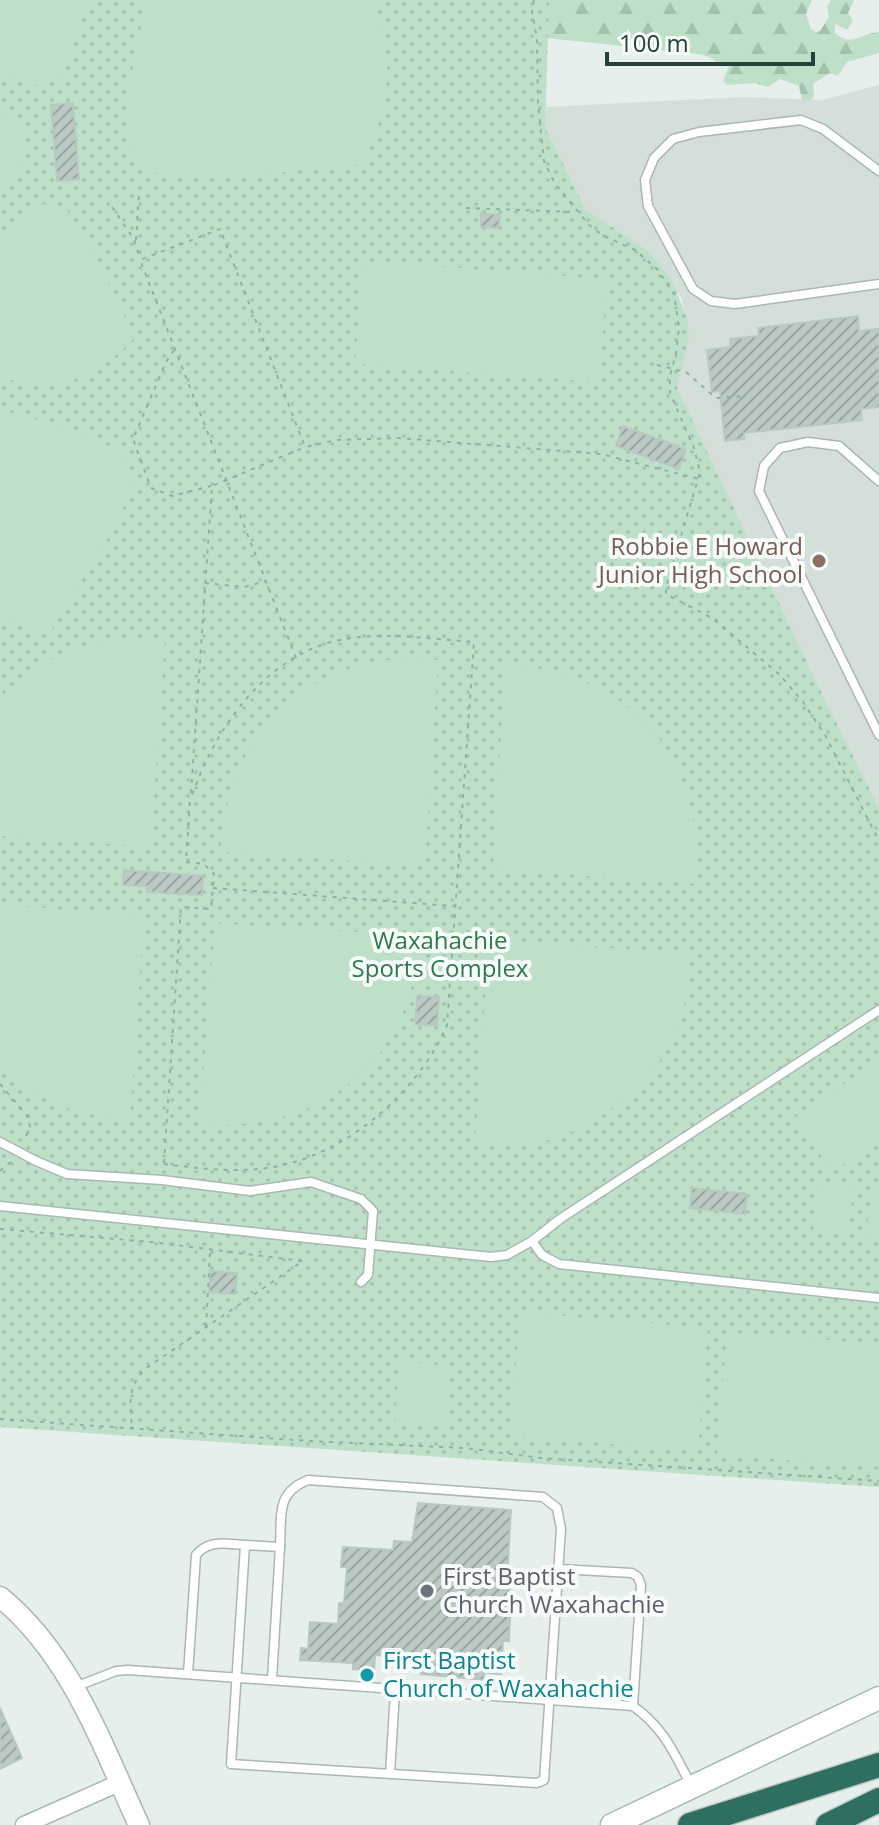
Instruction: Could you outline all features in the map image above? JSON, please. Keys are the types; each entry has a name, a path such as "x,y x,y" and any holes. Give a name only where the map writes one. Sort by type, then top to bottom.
{"highway":[{"path":"690,1825 879,1765"},
{"path":"828,1825 879,1800"}],"main road":[{"path":"612,1825 879,1698"}],"street":[{"path":"0,1597 21,1614 52,1651 74,1687 139,1825"},
{"path":"24,1825 119,1783"}],"lane":[{"path":"879,171 823,129 801,120 699,132 673,139 654,158 645,180 648,206 693,289 711,301 735,304 879,284"},
{"path":"879,481 839,446 808,442 780,448 764,466 759,491 879,735"},
{"path":"0,1206 491,1257 507,1255 879,1010"},
{"path":"0,1142 67,1174 162,1180 250,1191 311,1182 361,1199 373,1211 368,1275 361,1282"},
{"path":"532,1241 542,1255 559,1264 879,1298"},
{"path":"245,1545 231,1764 537,1783 544,1780 545,1772 561,1529 557,1508 543,1497 308,1480 292,1486 283,1498 272,1679"},
{"path":"188,1674 196,1555 202,1547 212,1543 280,1547"},
{"path":"559,1569 632,1573 638,1577 641,1585 633,1706"},
{"path":"74,1687 116,1671 272,1679 302,1685 633,1706 662,1731 692,1787"},
{"path":"390,1774 395,1691"}],"path":[{"path":"534,0 532,11 537,39 538,104 544,161 554,182 579,212 602,235 635,250 657,269 674,294 679,327 670,393 694,448 700,472 666,594 712,618 779,674 825,735 879,841"},
{"path":"135,244 139,194"},
{"path":"112,207 135,244 296,658"},
{"path":"466,208 579,212"},
{"path":"140,260 220,229 305,447"},
{"path":"175,348 133,439 151,488 172,496 212,486 305,447 337,440 398,438 601,454 699,479"},
{"path":"657,365 686,372 716,398 742,396"},
{"path":"191,798 207,759 232,717 265,680 296,658 339,640 364,637 474,642 447,1025 436,1050 412,1080 363,1126 324,1151 271,1168 219,1171 164,1164 181,907 211,909 214,874 204,864 186,862 212,486"},
{"path":"205,583 245,587 266,580"},
{"path":"213,888 456,906"},
{"path":"0,1084 30,1121 30,1128 11,1163 0,1171"},
{"path":"0,1229 151,1242 303,1261 145,1369 135,1380 129,1399 132,1429"},
{"path":"206,1328 211,1251"},
{"path":"0,1419 309,1441 465,1448 541,1458 879,1481"}],"shaded area":[{"name":"Robbie E Howard Junior High School","path":"879,85 879,808 676,388 689,337 682,299 649,251 586,210 545,127 546,107 743,97 822,100"}],"green space":[{"name":"Waxahachie Sports Complex","path":"0,0 549,0 545,127 586,210 649,251 672,281 687,318 689,337 677,388 879,808 879,1487 0,1427"},
{"path":"0,0 89,0 62,77 30,87 0,72"},
{"path":"146,0 373,0 383,30 387,77 383,108 365,164 216,179 147,172 126,142 130,81"},
{"path":"539,0 812,0 806,14 811,29 816,32 829,17 827,6 831,0 854,0 848,13 853,21 847,30 835,24 835,33 852,40 879,32 879,53 847,62 838,76 830,73 813,84 811,101 802,100 799,86 780,79 768,87 755,83 727,85 723,81 730,63 726,62 723,66 699,54 546,38"},
{"path":"0,111 24,128 26,161 0,191"},
{"path":"43,204 66,209 91,247 135,337 90,373 74,380 40,384 0,377 0,234"},
{"path":"363,261 607,279 599,382 355,364"},
{"path":"0,409 78,432 123,452 135,481 115,527 48,636 0,618"},
{"path":"113,639 165,641 151,847 0,836 0,698 24,676 52,659"},
{"path":"411,658 438,660 425,866 220,852 226,811 237,775 253,742 275,714 302,692 333,675 370,663"},
{"path":"505,664 550,671 590,684 624,704 652,729 673,761 688,797 696,838 696,884 493,869"},
{"path":"0,905 144,915 130,1120 94,1115 60,1105 29,1090 0,1068"},
{"path":"215,923 420,936 413,981 399,1020 379,1054 353,1081 322,1102 285,1116 244,1124 199,1125"},
{"path":"489,942 690,952 679,1025 654,1068 637,1088 596,1120 548,1140 506,1145 475,1142"},
{"path":"879,1060 879,1141 832,1173 795,1117"},
{"path":"819,1181 854,1185 848,1236 813,1232"},
{"path":"872,1187 879,1187 879,1239 866,1237"},
{"path":"520,1312 708,1328 698,1451 510,1436"},
{"path":"727,1332 879,1344 879,1467 717,1455"},
{"path":"399,1361 451,1366 447,1427 395,1424"}],"building":[{"path":"73,103 79,179 57,181 51,105"},
{"path":"481,214 500,214 499,228 481,227"},
{"path":"858,316 859,331 879,329 879,407 861,409 862,420 744,433 744,439 725,441 720,391 712,392 707,350 731,347 730,339 759,336 758,328"},
{"path":"623,426 686,449 679,469 616,446"},
{"path":"124,870 203,876 202,895 147,892 147,886 123,885"},
{"path":"417,996 439,997 437,1026 415,1024"},
{"path":"692,1188 747,1194 745,1214 690,1208"},
{"path":"210,1271 237,1273 235,1294 209,1292"},
{"name":"First Baptist Church Waxahachie","path":"418,1503 511,1510 507,1580 510,1580 509,1641 503,1641 501,1674 484,1673 484,1680 421,1674 422,1659 375,1655 374,1671 353,1669 353,1663 300,1660 301,1648 308,1649 310,1622 338,1624 339,1603 344,1603 347,1567 341,1567 343,1547 393,1550 394,1541 412,1542"},
{"path":"0,1708 22,1758 0,1769"}],"place":[{"name":"Robbie E Howard Junior High School","path":"819,561"},
{"name":"First Baptist Church Waxahachie","path":"427,1591"},
{"name":"First Baptist Church of Waxahachie","path":"367,1675"}]}
